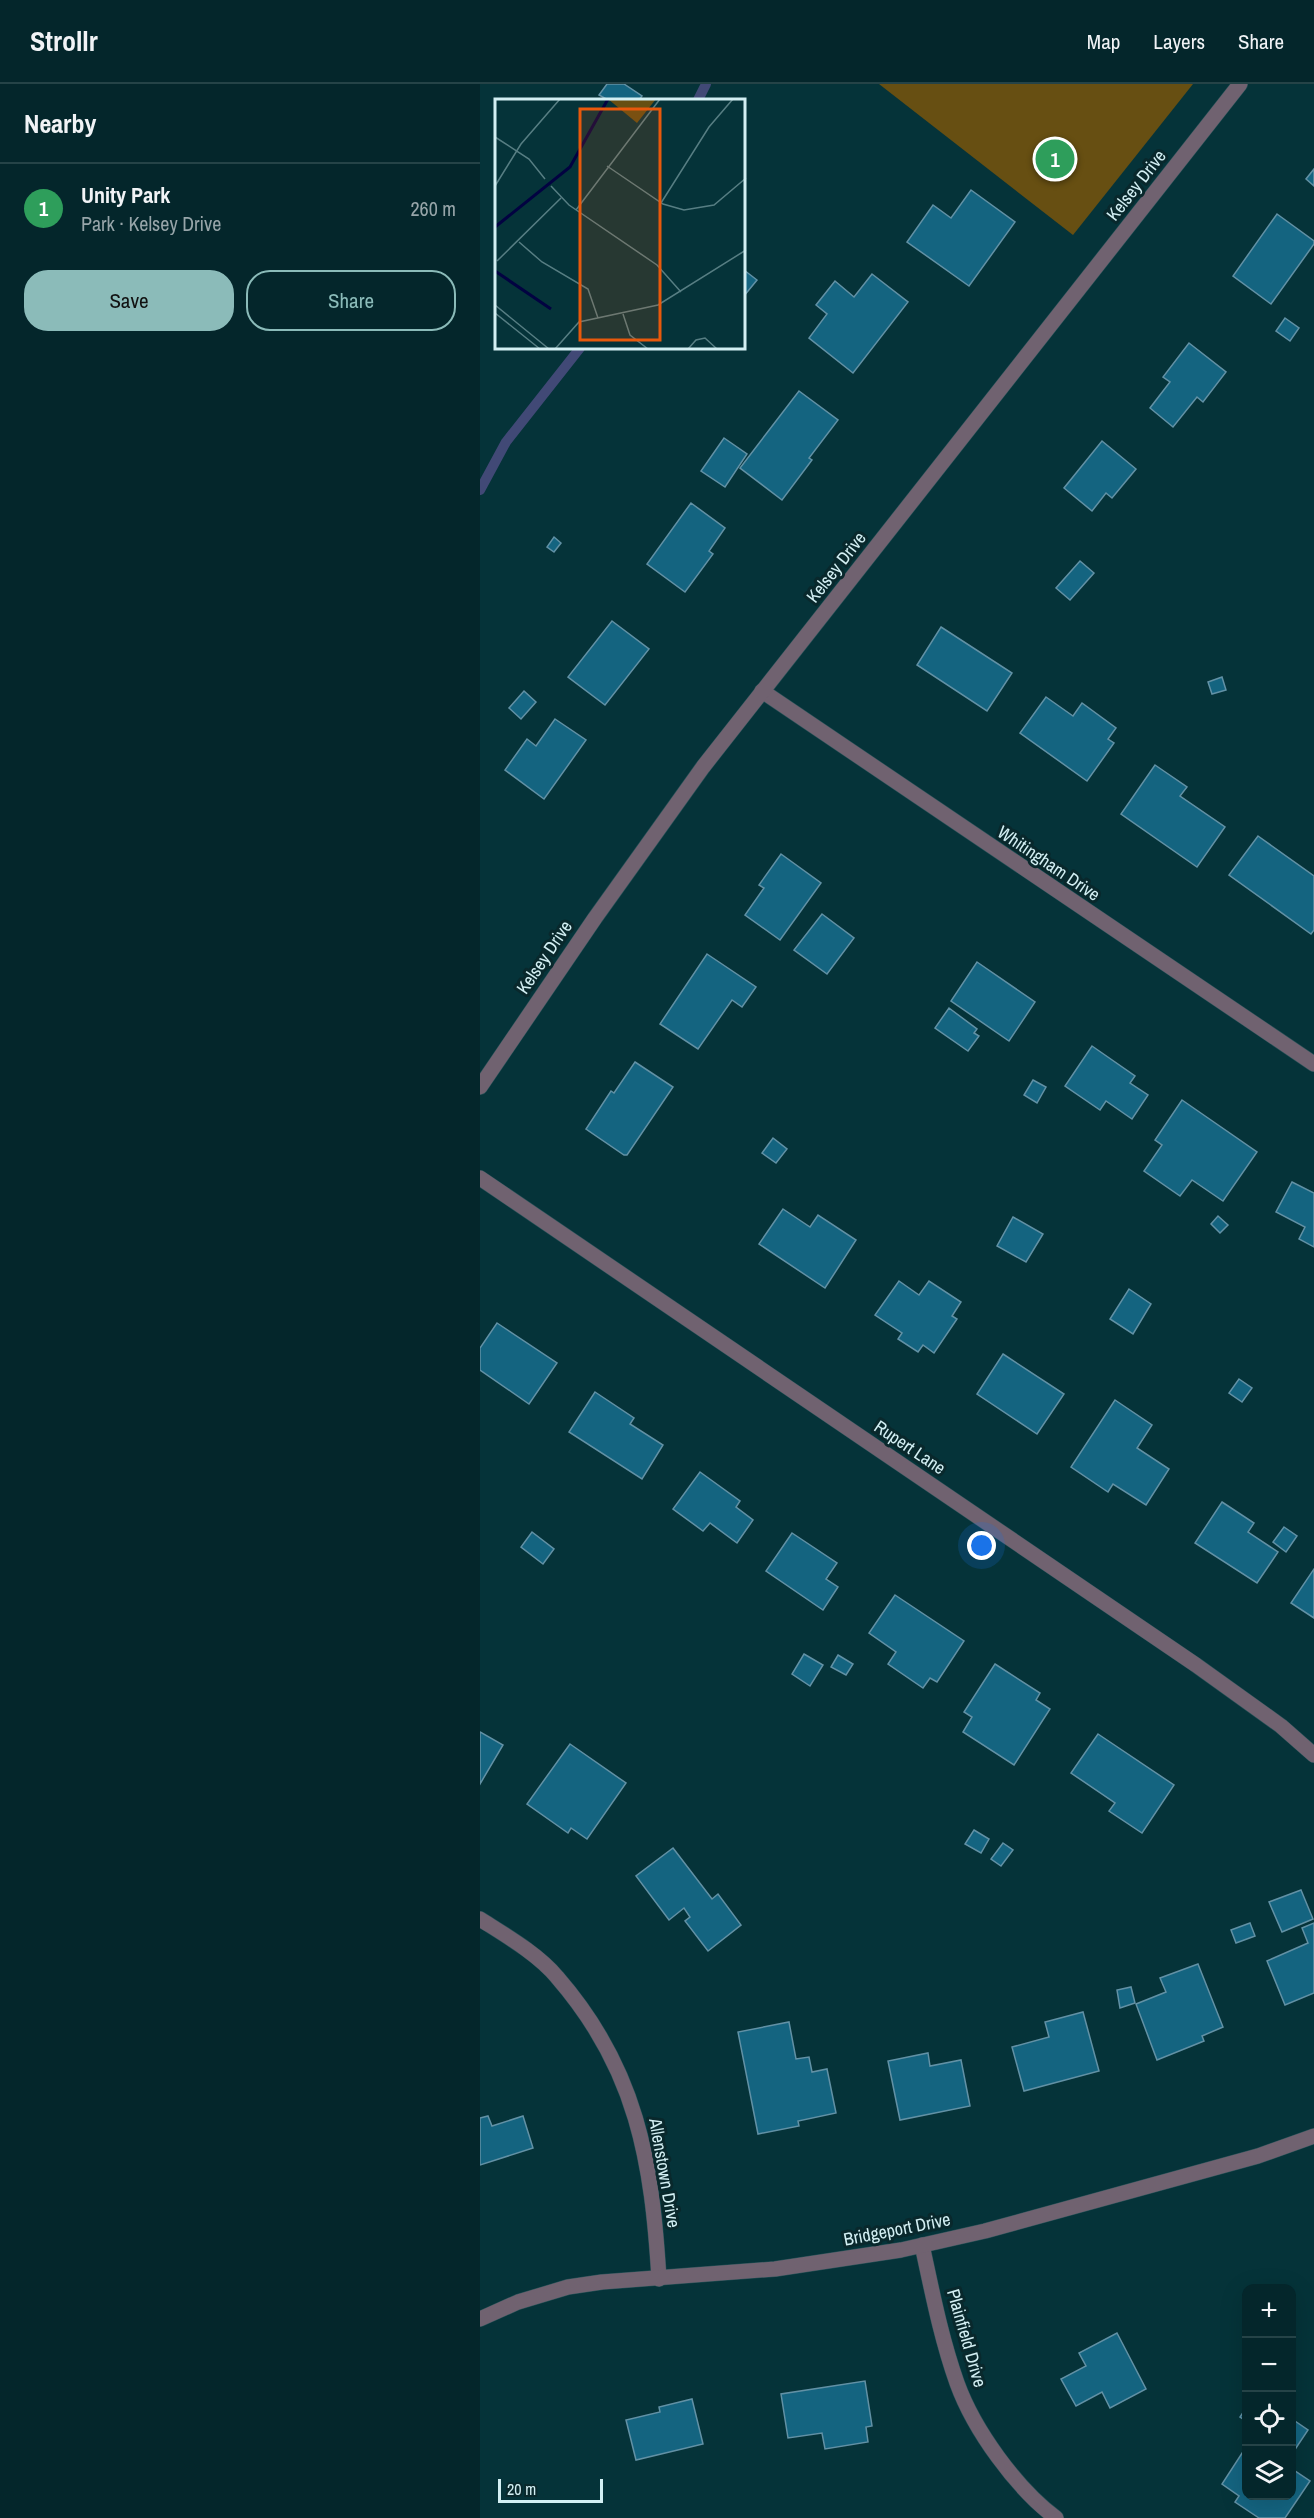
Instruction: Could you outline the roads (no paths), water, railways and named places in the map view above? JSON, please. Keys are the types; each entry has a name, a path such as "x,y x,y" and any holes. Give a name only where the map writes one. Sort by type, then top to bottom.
{"street":[{"name":"Kelsey Drive","path":"480,1087 595,918 703,767 1240,84"},
{"name":"Whitingham Drive","path":"762,691 1236,1014 1314,1064"},
{"name":"Rupert Lane","path":"480,1178 1186,1658 1281,1726 1314,1755"},
{"name":"Allenstown Drive","path":"480,1919 509,1938 556,1976 597,2031 616,2066 632,2102 642,2137 656,2216 659,2278"},
{"name":"Bridgeport Drive","path":"480,2319 518,2302 568,2287 602,2282 775,2269 901,2250 985,2231 1258,2156 1314,2136"},
{"name":"Plainfield Drive","path":"922,2245 936,2310 957,2382 968,2409 1002,2462 1040,2506 1056,2518"}],"waterway":[{"path":"698,99 706,84"},
{"path":"480,490 506,442 578,350"}],"place":[{"name":"Unity Park","path":"1055,159"}]}
